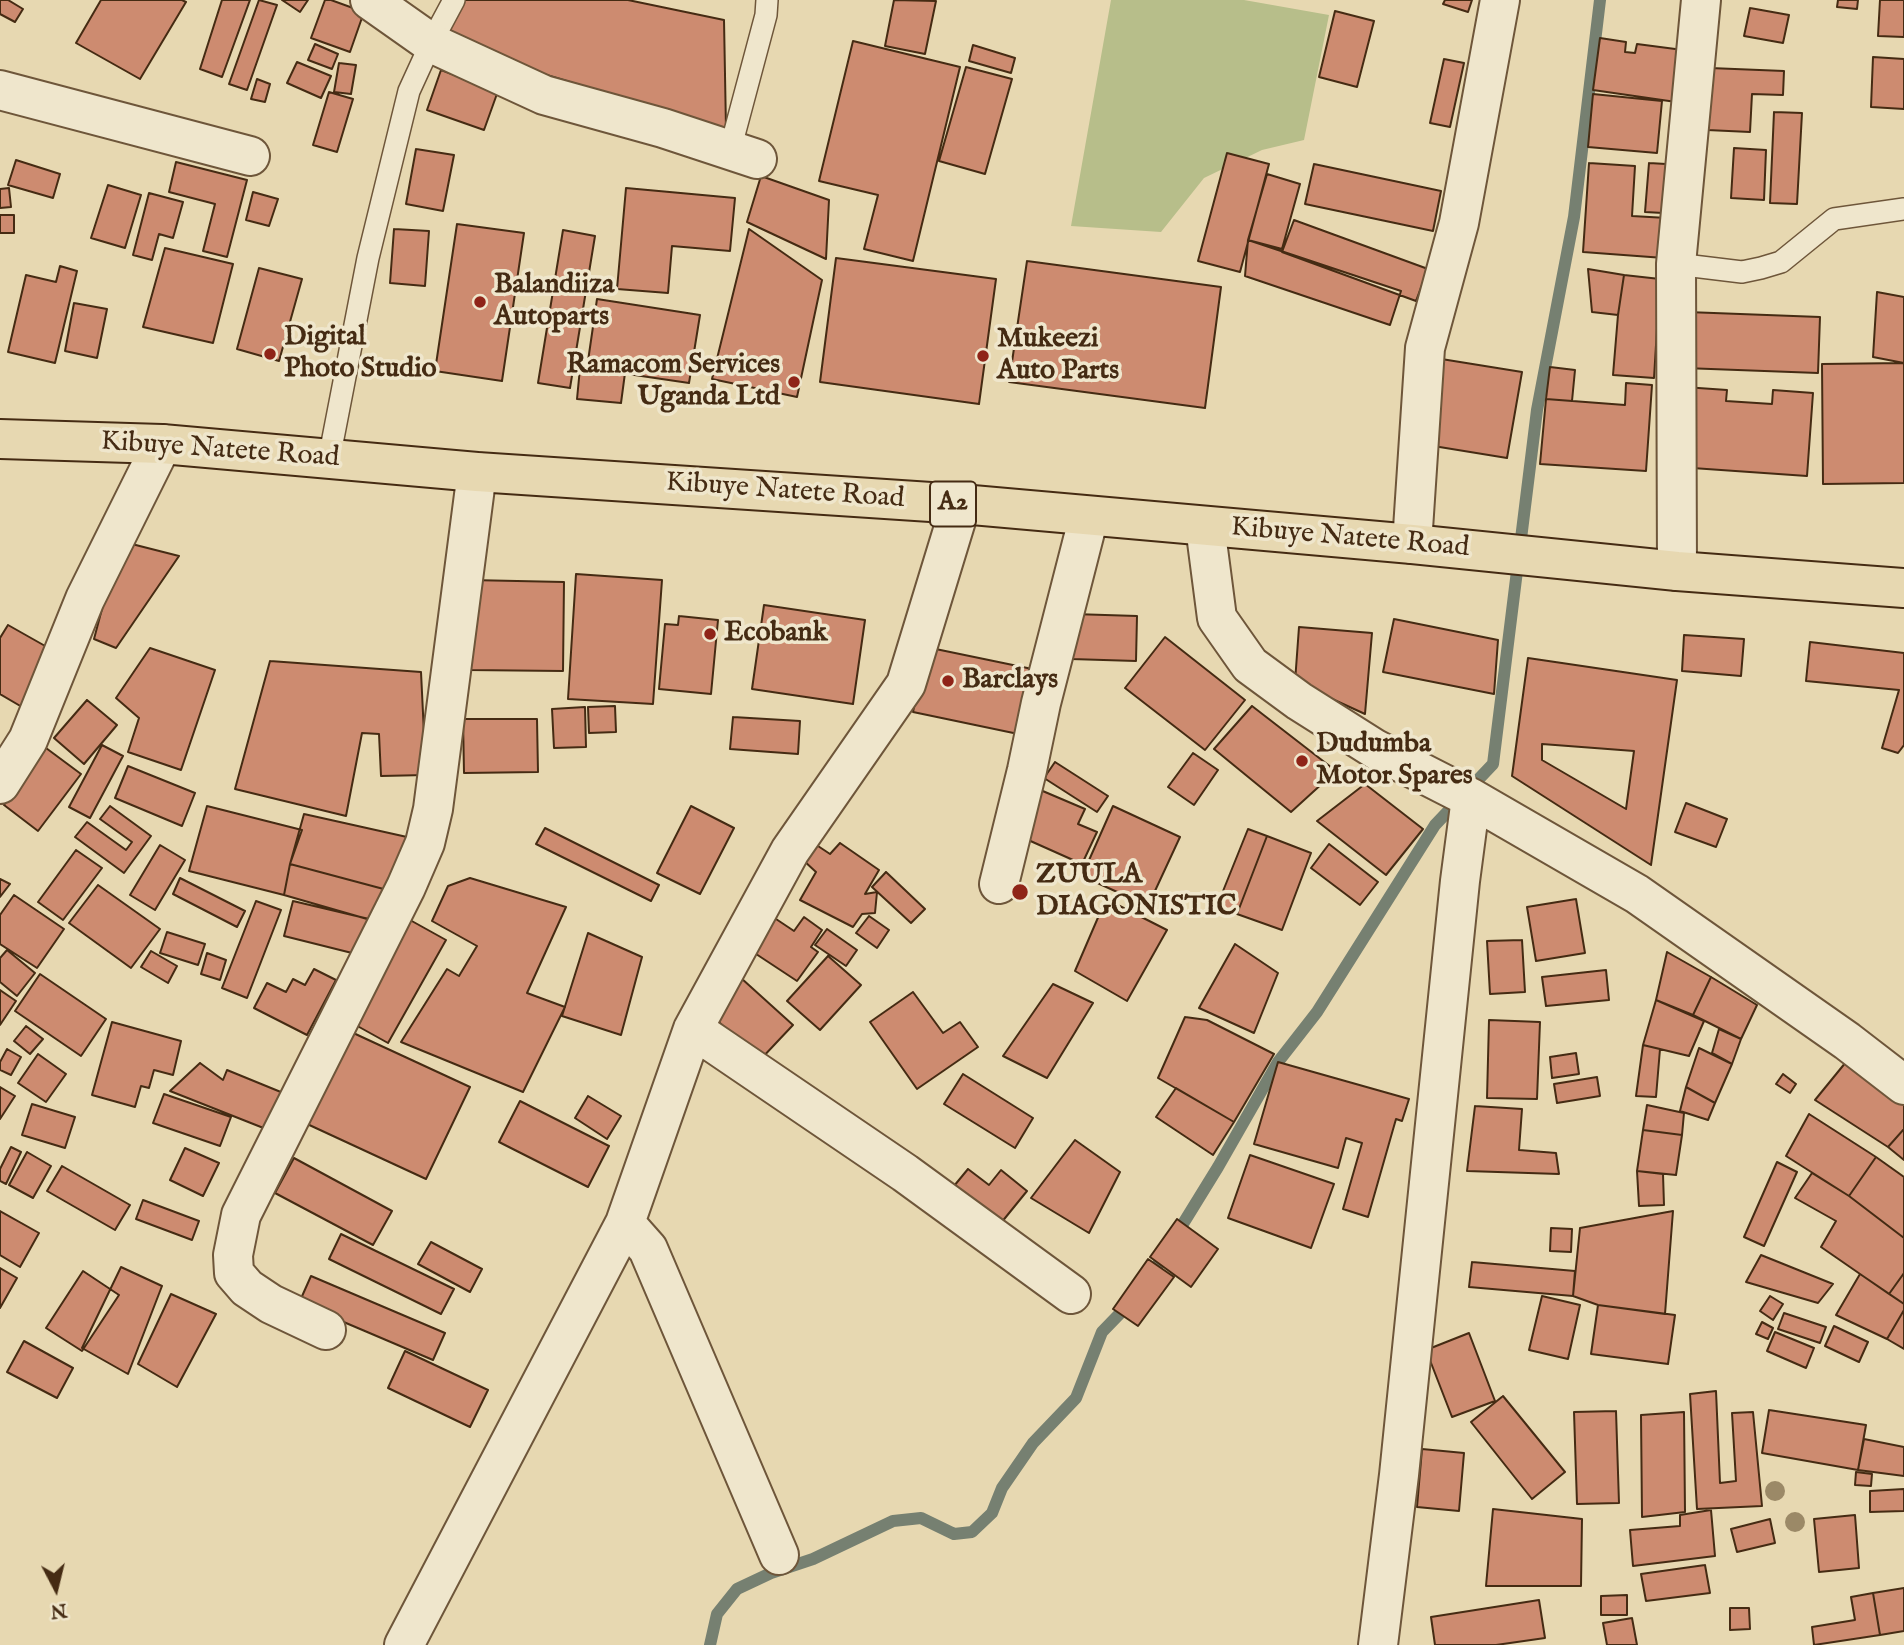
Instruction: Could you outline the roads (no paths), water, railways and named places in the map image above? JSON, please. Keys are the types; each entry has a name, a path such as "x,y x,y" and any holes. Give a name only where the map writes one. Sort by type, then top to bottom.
{"main road":[{"name":"Kibuye Natete Road","path":"0,439 162,444 477,472 961,504 1412,544 1677,571 1904,588"}],"street":[{"path":"370,0 431,43 544,95 744,154"},
{"path":"1412,544 1425,348 1459,223 1500,0"},
{"path":"1677,571 1676,264 1701,0"},
{"path":"0,90 250,156"},
{"path":"0,784 28,740 85,599 162,444"},
{"path":"326,1330 271,1304 247,1288 234,1273 233,1255 241,1215 406,887 425,843 433,809 477,472"},
{"path":"404,1645 625,1223 693,1028 790,851 905,684 961,504"},
{"path":"999,884 1041,703 1089,516"},
{"path":"1205,526 1217,618 1250,665 1299,701 1375,749 1471,798 1637,894 1836,1033 1904,1085"},
{"path":"1378,1645 1399,1475 1460,881 1471,798"},
{"path":"693,1028 905,1173 1071,1294"},
{"path":"625,1223 648,1249 779,1555"}],"lane":[{"path":"329,459 377,219 409,91 454,0"},
{"path":"744,154 766,15 766,0"},
{"path":"1676,264 1742,272 1762,268 1781,262 1834,219 1904,209"}],"waterway":[{"path":"1149,1279 1278,1062 1317,1012 1435,825 1493,764 1537,410 1574,217 1600,0"},
{"path":"710,1645 717,1614 737,1589 771,1573 813,1559 893,1521 921,1518 954,1534 972,1532 992,1513 1002,1488 1033,1443 1076,1398 1102,1332 1132,1301"}],"place":[{"name":"Balandiiza Autoparts","path":"480,302"},
{"name":"Digital Photo Studio","path":"270,354"},
{"name":"Mukeezi Auto Parts","path":"983,356"},
{"name":"Ramacom Services Uganda Ltd","path":"794,382"},
{"name":"Ecobank","path":"710,634"},
{"name":"Barclays","path":"948,681"},
{"name":"Dudumba Motor Spares","path":"1302,761"},
{"name":"ZUULA DIAGONISTIC","path":"1020,892"}]}
